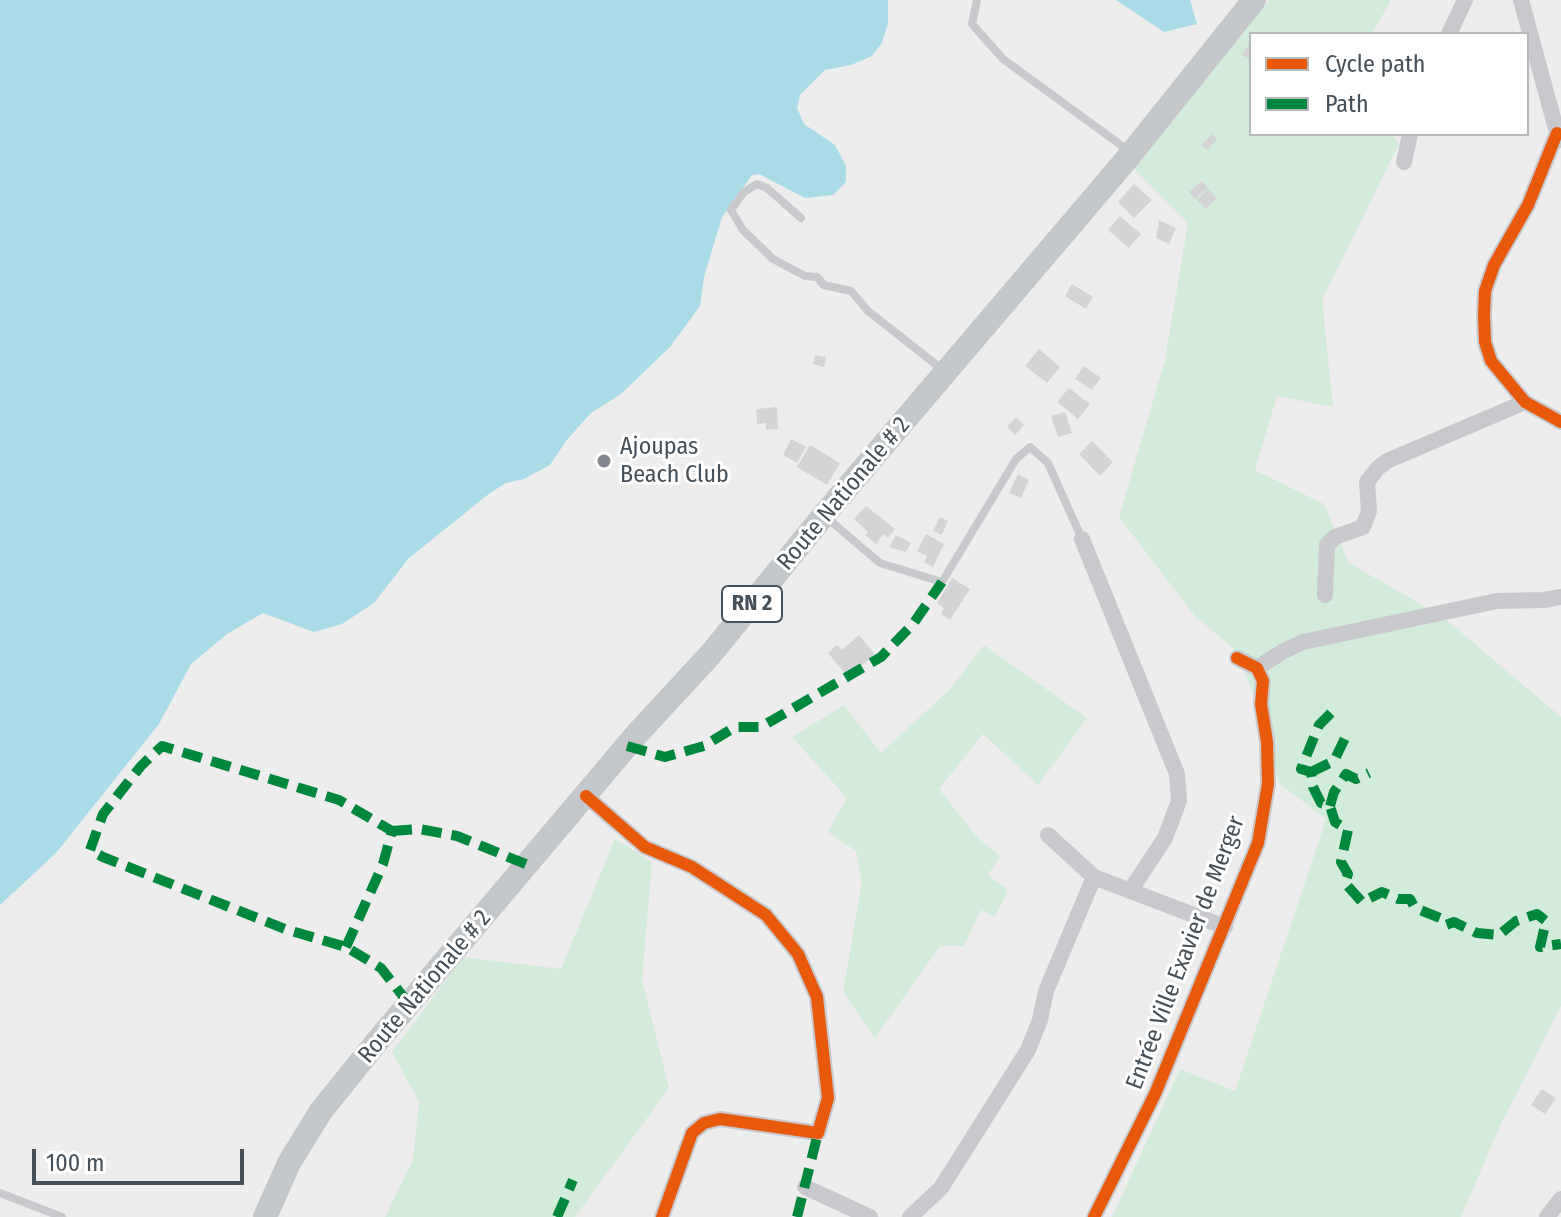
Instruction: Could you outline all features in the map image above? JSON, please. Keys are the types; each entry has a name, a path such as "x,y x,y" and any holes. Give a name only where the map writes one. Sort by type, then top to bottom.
{"main road":[{"name":"Route Nationale # 2","path":"265,1217 289,1163 321,1111 636,735 710,655 824,515 1132,153 1254,0"}],"street":[{"path":"1450,32 1465,0"},
{"path":"1521,0 1559,141 1494,265 1485,291 1485,342 1491,361 1525,402 1561,422"},
{"path":"1404,162 1410,136"},
{"path":"1325,595 1327,545 1335,537 1363,527 1369,511 1367,482 1378,468 1387,461 1525,402"},
{"path":"1082,539 1177,774 1179,801 1165,838 1130,891"},
{"path":"1237,658 1257,668 1303,642 1497,601 1561,597"},
{"name":"Entrée Ville Exavier de Merger","path":"1094,1217 1155,1094 1258,843 1268,784 1267,742 1261,704 1263,681 1257,668"},
{"path":"586,796 645,847 692,867 766,915 798,954 817,997 828,1098 818,1133 720,1119 704,1123 692,1133 662,1217"},
{"path":"1048,835 1094,877 1225,927"},
{"path":"910,1217 941,1188 1028,1050 1040,1020 1046,991 1094,877"},
{"path":"805,1187 870,1217"},
{"path":"1547,1217 1561,1199"}],"lane":[{"path":"977,0 972,24 1003,59 1132,153"},
{"path":"801,218 767,188 757,184 744,192 731,210 743,230 773,259 805,276 817,277 824,285 851,291 868,311 947,373"},
{"path":"824,515 880,563 942,582 1016,459 1030,447 1048,463 1082,539"},
{"path":"0,1193 62,1217"}],"green space":[{"path":"1269,0 1391,0 1373,32 1249,32 1249,136 1393,136 1399,144 1322,300 1333,407 1277,396 1255,470 1324,504 1349,563 1443,617 1561,717 1561,1006 1500,1126 1461,1217 1112,1217 1180,1069 1235,1091 1326,819 1279,783 1263,716 1235,650 1194,615 1119,517 1165,360 1188,223 1134,169"},
{"path":"984,645 1087,718 1038,785 983,734 939,789 978,838 1000,856 988,875 1008,890 995,917 981,910 964,946 940,946 875,1038 843,992 862,881 856,851 828,832 847,798 792,737 844,705 881,753 950,689"},
{"path":"615,839 652,862 642,979 669,1088 575,1217 385,1217 413,1160 419,1102 392,1052 463,957 561,969"}],"water":[{"path":"0,0 888,0 888,23 882,43 872,56 851,65 825,70 800,95 797,108 804,124 835,145 846,166 846,182 833,195 805,198 759,174 752,175 722,217 704,277 700,306 670,347 621,394 591,413 550,465 490,493 409,558 374,603 342,624 314,632 263,613 227,634 191,664 159,724 56,853 0,905"},
{"path":"1116,0 1190,0 1197,24 1164,32"}],"building":[{"path":"1249,45 1249,59 1242,54"},
{"path":"1212,134 1217,139 1207,150 1201,145"},
{"path":"1202,181 1208,188 1195,199 1189,192"},
{"path":"1134,184 1152,200 1134,218 1118,202"},
{"path":"1208,189 1217,198 1206,209 1197,200"},
{"path":"1120,216 1141,234 1129,248 1108,230"},
{"path":"1159,220 1176,228 1169,244 1156,238"},
{"path":"1072,284 1093,297 1086,309 1065,296"},
{"path":"1039,349 1060,367 1047,383 1025,366"},
{"path":"815,355 826,357 824,367 813,364"},
{"path":"1084,366 1101,378 1092,390 1075,379"},
{"path":"1069,388 1090,404 1078,419 1057,402"},
{"path":"777,407 778,429 766,430 766,423 757,424 756,409"},
{"path":"1065,412 1072,433 1058,437 1051,416"},
{"path":"1016,417 1024,425 1015,435 1007,427"},
{"path":"791,439 806,447 797,463 783,455"},
{"path":"1092,441 1113,462 1100,476 1079,454"},
{"path":"810,445 840,463 827,485 797,467"},
{"path":"1018,474 1029,480 1021,498 1009,493"},
{"path":"866,506 895,529 888,538 883,534 876,544 854,519"},
{"path":"940,517 948,521 942,535 933,531"},
{"path":"926,534 944,544 933,567 924,562 927,556 917,551"},
{"path":"896,535 911,543 906,552 889,547"},
{"path":"952,578 970,589 950,620 941,614 944,608 937,603"},
{"path":"859,635 875,654 848,677 828,653 837,645 842,650"},
{"path":"1542,1089 1556,1098 1545,1114 1531,1105"}],"marked path":[{"path":"627,746 665,757 704,746 735,727 761,727 881,657 913,624 942,582"},
{"path":"1331,713 1319,725 1301,769 1311,772 1313,787 1321,803 1330,806 1335,822 1348,830 1341,862 1348,874 1345,883 1362,902 1382,892 1398,899 1410,899 1415,908 1440,918 1446,925 1454,922 1477,933 1499,935 1516,921 1537,914 1546,921 1540,947 1561,944"},
{"path":"1311,772 1334,761 1347,734"},
{"path":"346,947 383,864 392,831 339,800 162,746 141,766 103,814 90,850 285,929 346,947 381,968 409,1004"},
{"path":"1330,806 1334,792 1346,774 1356,779 1369,773"},
{"path":"392,831 419,829 457,836 528,865"},
{"path":"797,1217 818,1133"},
{"path":"557,1217 573,1180"}],"cycle path":[{"path":"1557,133 1528,205 1494,265 1485,291 1484,315 1485,342 1491,361 1525,402 1561,422"},
{"path":"1094,1217 1155,1094 1258,843 1268,784 1267,742 1261,704 1263,681 1257,668 1237,658"},
{"path":"586,796 645,847 692,867 766,915 798,954 817,997 828,1098 818,1133 720,1119 704,1123 692,1133 662,1217"}],"place":[{"name":"Ajoupas Beach Club","path":"604,461"}]}
